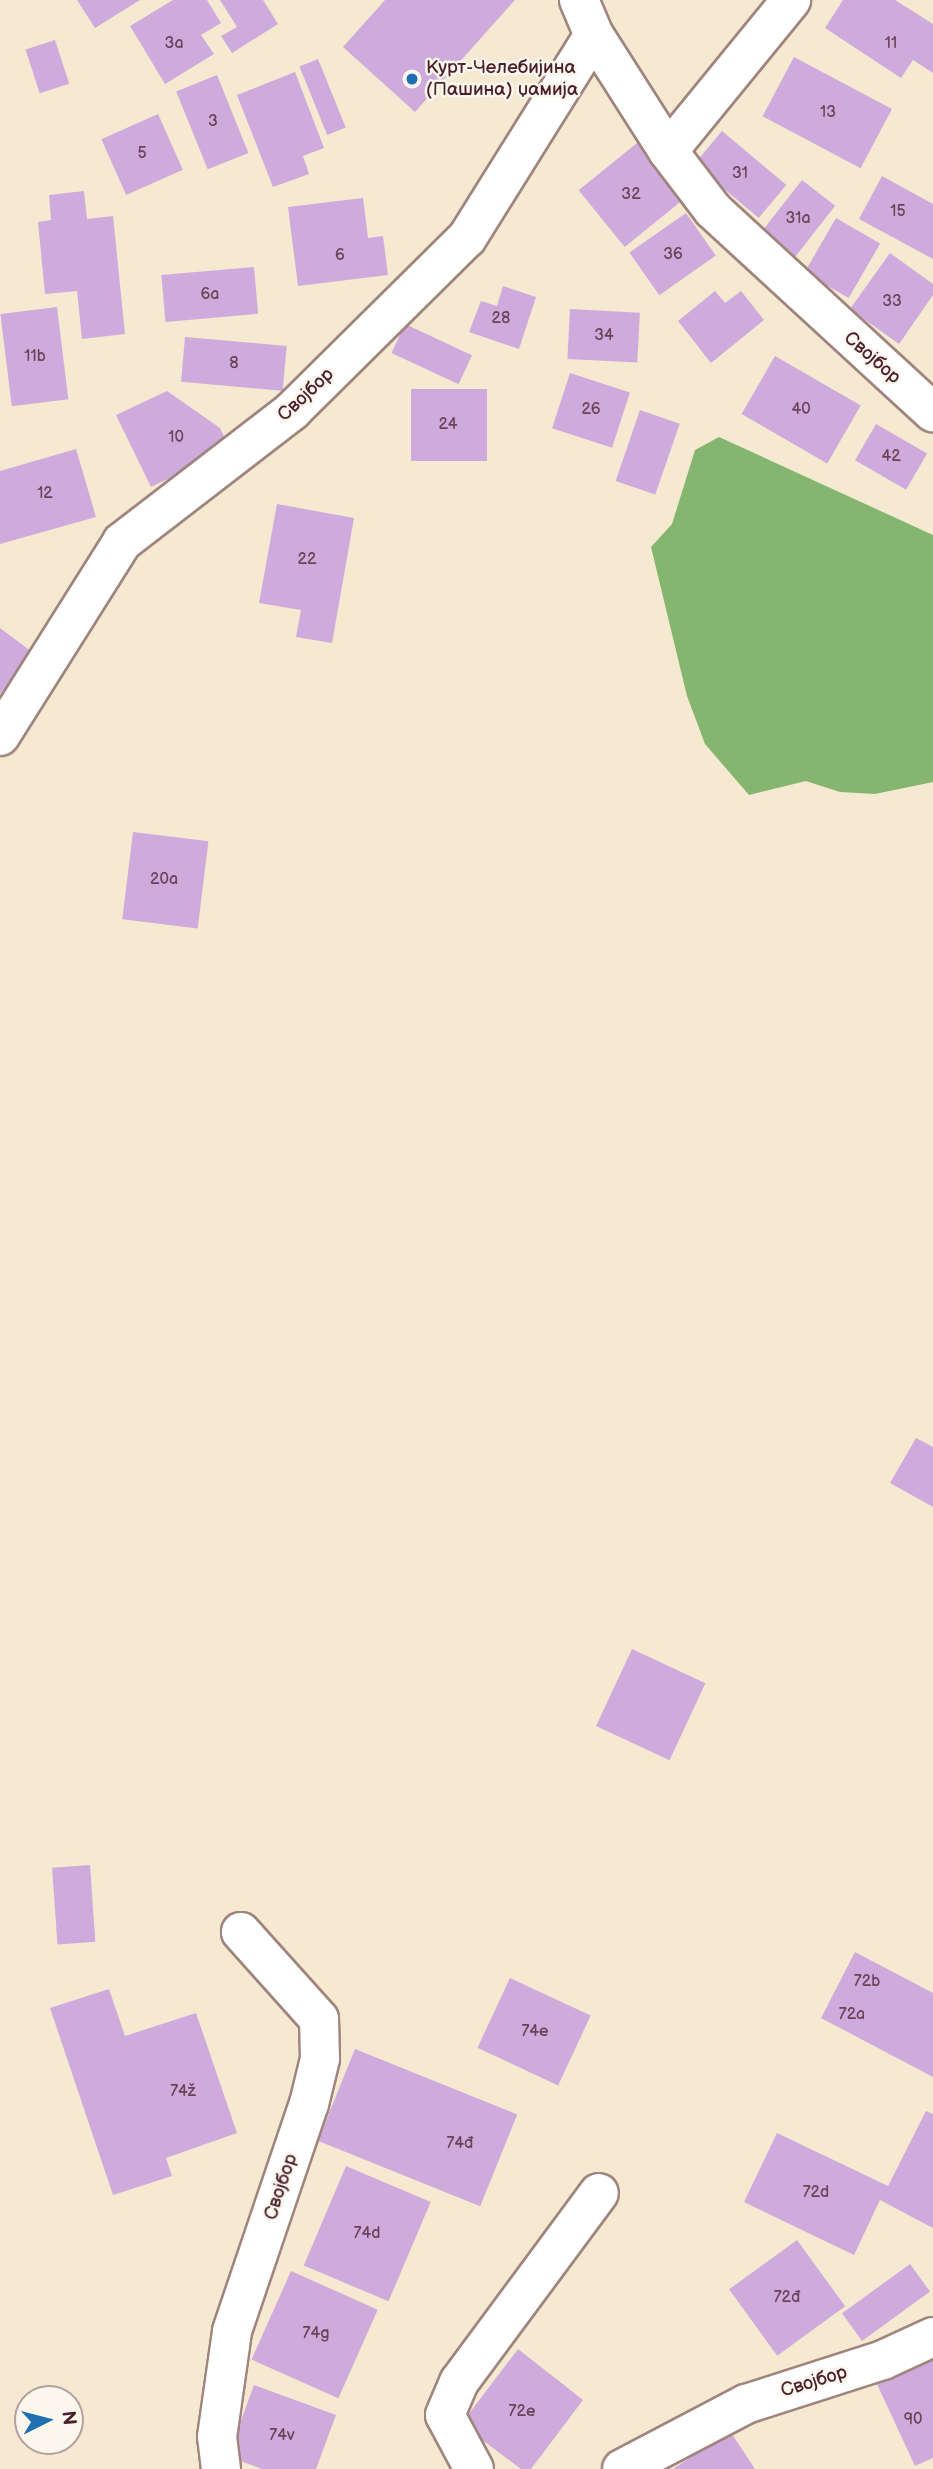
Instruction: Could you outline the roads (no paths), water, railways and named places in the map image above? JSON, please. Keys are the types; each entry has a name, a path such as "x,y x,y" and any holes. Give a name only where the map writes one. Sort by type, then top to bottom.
{"street":[{"name":"Својбор","path":"579,0 594,35 668,152 713,211 933,412"},
{"path":"668,152 791,0"},
{"name":"Својбор","path":"0,736 122,542 292,411 467,238 594,35"},
{"name":"Својбор","path":"221,2469 217,2437 232,2331 309,2104 320,2059 319,2019 240,1931"},
{"path":"474,2469 445,2415 459,2382 599,2193"},
{"name":"Својбор","path":"622,2469 746,2404 883,2360 933,2337"}],"place":[{"name":"Курт-Челебијина (Пашина) џамија","path":"412,79"}]}
